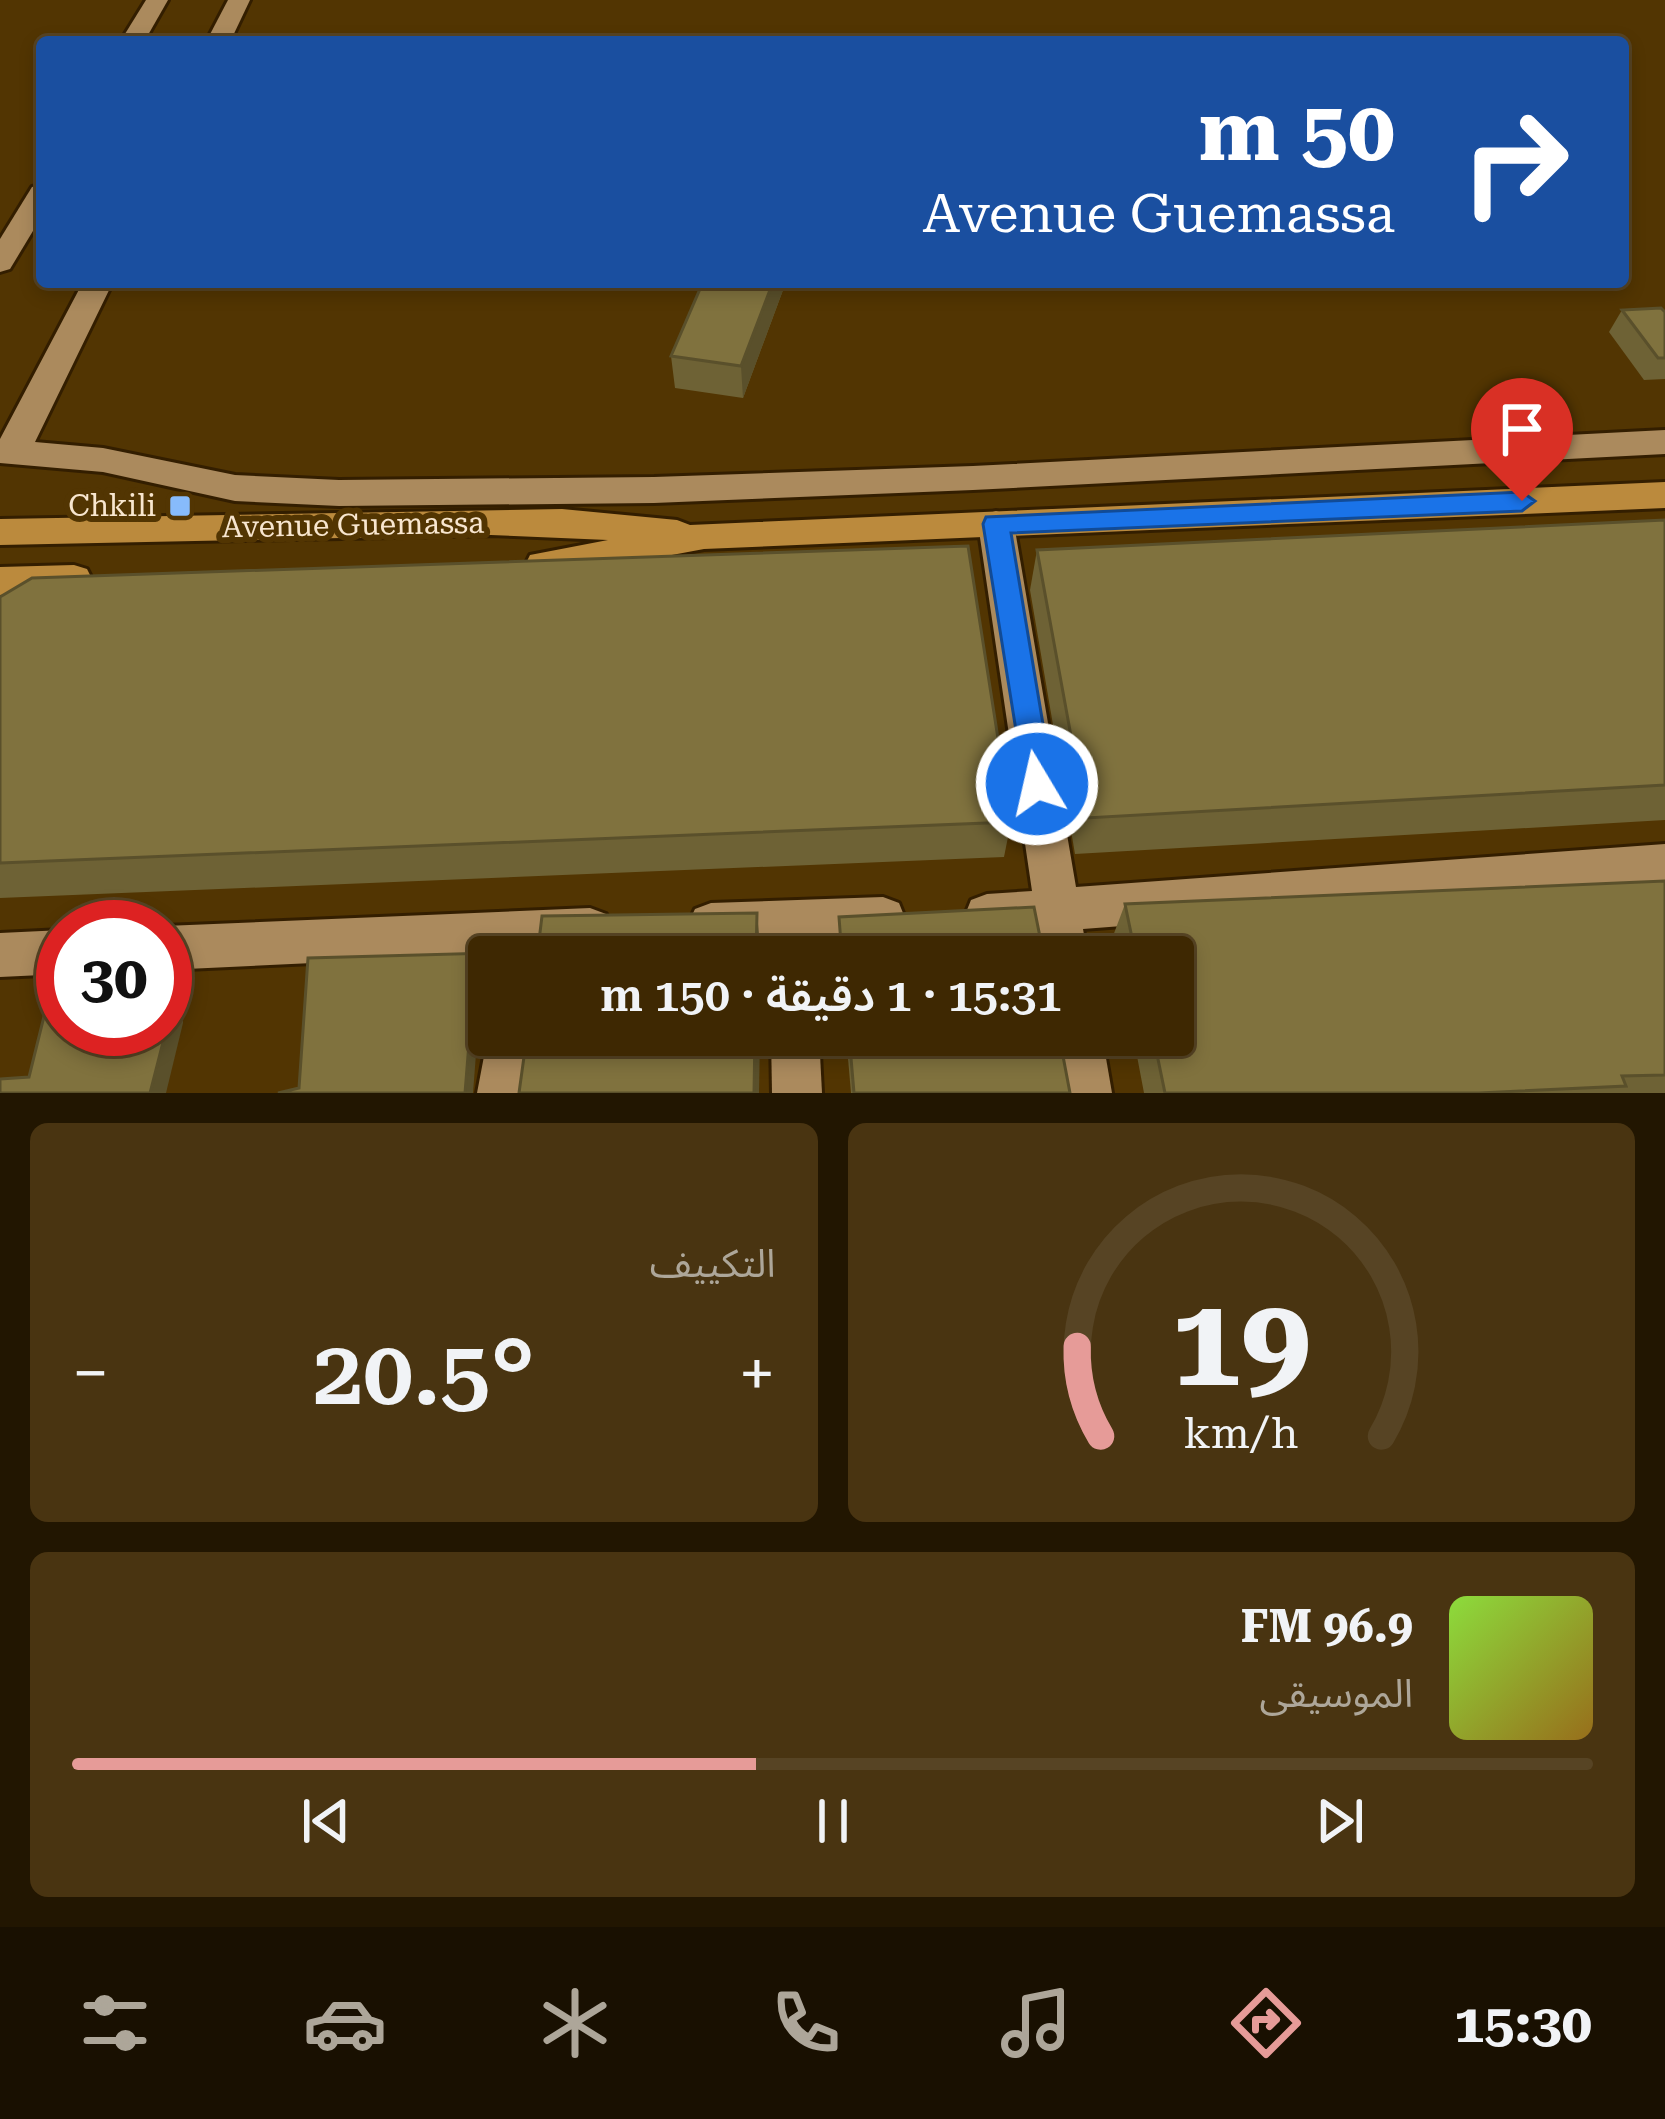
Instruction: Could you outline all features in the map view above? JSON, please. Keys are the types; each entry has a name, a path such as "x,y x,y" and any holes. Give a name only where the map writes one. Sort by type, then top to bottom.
{"main road":[{"name":"Avenue Guemassa","path":"0,532 515,522 619,526 704,536 1665,495"},
{"name":"Avenue Guemassa","path":"507,568 616,555 704,536"},
{"path":"0,581 104,578"}],"street":[{"path":"136,36 157,0"},
{"path":"221,36 239,0"},
{"path":"0,263 36,203"},
{"path":"95,288 7,451 103,460 235,488 339,494 654,490 1665,442"},
{"path":"996,524 1062,935"},
{"path":"810,936 935,916 1062,935 1658,877"},
{"path":"671,926 763,936"},
{"path":"574,936 623,928"},
{"path":"192,948 468,945"},
{"path":"0,955 36,953"},
{"path":"502,1093 508,1056"},
{"path":"796,1056 797,1093"},
{"path":"1081,1056 1087,1093"}],"building":[{"path":"700,288 771,288 741,366 671,356"},
{"path":"1661,308 1665,312 1665,358 1658,358 1622,310"},
{"path":"1665,520 1665,785 1086,818 1037,550"},
{"path":"968,546 1011,822 0,863 0,597 32,578"},
{"path":"1665,881 1665,1075 1622,1076 1626,1086 1479,1093 1165,1093 1157,1056 1194,1056 1194,936 1132,936 1125,904"},
{"path":"1034,907 1040,936 840,936 839,917"},
{"path":"757,913 756,936 540,936 542,916"},
{"path":"468,954 465,1093 278,1093 299,1088 308,958"},
{"path":"36,1049 36,1056 159,1056 150,1093 0,1093 0,1079 29,1077"},
{"path":"524,1056 755,1056 754,1093 519,1093"},
{"path":"851,1056 1063,1056 1070,1093 854,1093"}],"place":[{"name":"Chkili","path":"180,506"}],"route":[{"path":"1037,784 996,524 1522,501"}]}
